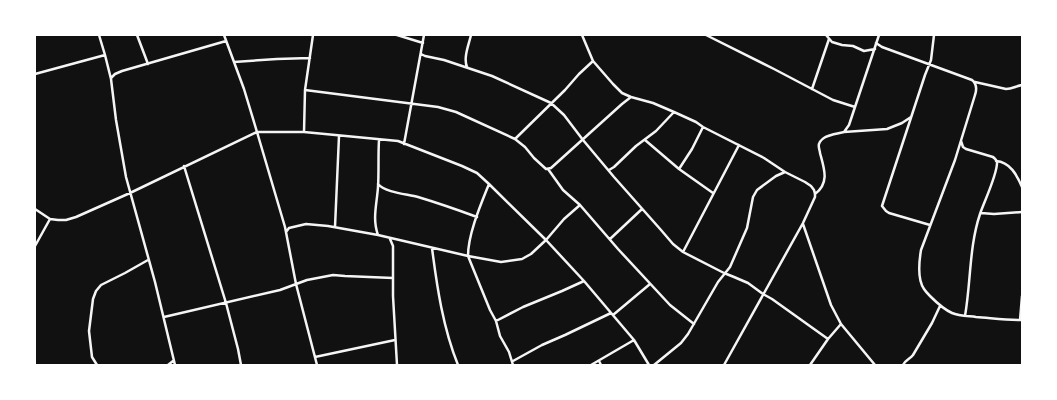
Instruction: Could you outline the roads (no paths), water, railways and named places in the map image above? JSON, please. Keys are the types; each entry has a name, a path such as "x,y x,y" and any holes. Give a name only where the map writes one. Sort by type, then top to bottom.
{"street":[{"path":"99,35 111,79 123,161 130,193 164,317 175,365"},
{"path":"137,35 148,64"},
{"path":"224,35 244,90 286,232 296,284 317,365"},
{"path":"304,132 305,90 313,35"},
{"path":"397,35 423,43"},
{"path":"404,144 424,35"},
{"path":"467,67 465,58 471,35"},
{"path":"582,35 593,61 622,93 631,98 653,103 674,112 764,158 785,172 811,186 815,194"},
{"path":"706,35 833,100 855,108"},
{"path":"826,35 832,42 844,46 853,46 864,52 875,49"},
{"path":"844,132 849,125 879,35"},
{"path":"930,225 886,211 882,206 925,75 930,65 934,35"},
{"path":"812,89 829,38"},
{"path":"111,79 115,74 226,41"},
{"path":"876,43 882,47 975,82 1006,89 1022,85"},
{"path":"421,54 492,76 550,103 564,115 614,177 673,244 682,252 724,274 748,283 828,339"},
{"path":"35,74 105,56"},
{"path":"234,62 310,58"},
{"path":"515,139 593,61"},
{"path":"975,82 976,95 955,160 924,240 919,258 920,281 923,288 940,306 953,314 965,316 997,320 1021,320 1022,296"},
{"path":"305,90 438,107 456,112 515,139 525,146 541,165 548,169 563,190 580,204 670,306 694,324"},
{"path":"548,169 583,140 622,104 631,98"},
{"path":"608,170 614,167 656,131 674,112"},
{"path":"724,365 803,223 815,194 820,191 823,186 825,171 819,148 819,144 822,139 844,132 887,129 912,117"},
{"path":"679,169 692,149 703,127"},
{"path":"35,209 50,219 66,220 76,217 130,193 257,132 304,132 398,141 477,173 490,184 546,240 584,281 634,340 649,365"},
{"path":"335,227 339,135"},
{"path":"378,235 375,226 375,215 378,184 379,140"},
{"path":"644,140 679,169 713,193"},
{"path":"961,140 963,147 966,149 993,157 996,161 1002,162 1009,166 1016,174 1022,187"},
{"path":"682,252 739,145"},
{"path":"965,316 972,250 980,213 994,177 996,161"},
{"path":"184,166 226,303 241,365"},
{"path":"654,365 681,343 724,274 730,267 744,236 753,197 757,190 785,172"},
{"path":"378,184 386,190 419,198 477,217"},
{"path":"490,184 477,217 468,248 468,256 513,365"},
{"path":"286,232 289,228 306,224 316,224 378,235 468,256 501,262 522,259 531,254 580,204"},
{"path":"610,239 642,209"},
{"path":"980,213 1022,212"},
{"path":"35,246 50,219"},
{"path":"803,223 831,305 841,324 875,365"},
{"path":"799,230 806,233"},
{"path":"390,238 393,246 397,365"},
{"path":"432,248 440,302 450,346 458,365"},
{"path":"97,365 92,356 89,331 93,299 96,291 101,284 148,260"},
{"path":"164,317 280,290 307,280 333,275 393,278"},
{"path":"496,321 523,307 584,281"},
{"path":"613,316 650,284"},
{"path":"903,365 905,361 913,355 940,306"},
{"path":"512,361 542,345 611,313"},
{"path":"810,365 828,339 841,324"},
{"path":"315,357 395,340"},
{"path":"592,365 634,340"},
{"path":"168,365 173,360"},
{"path":"599,361 602,365"}]}
